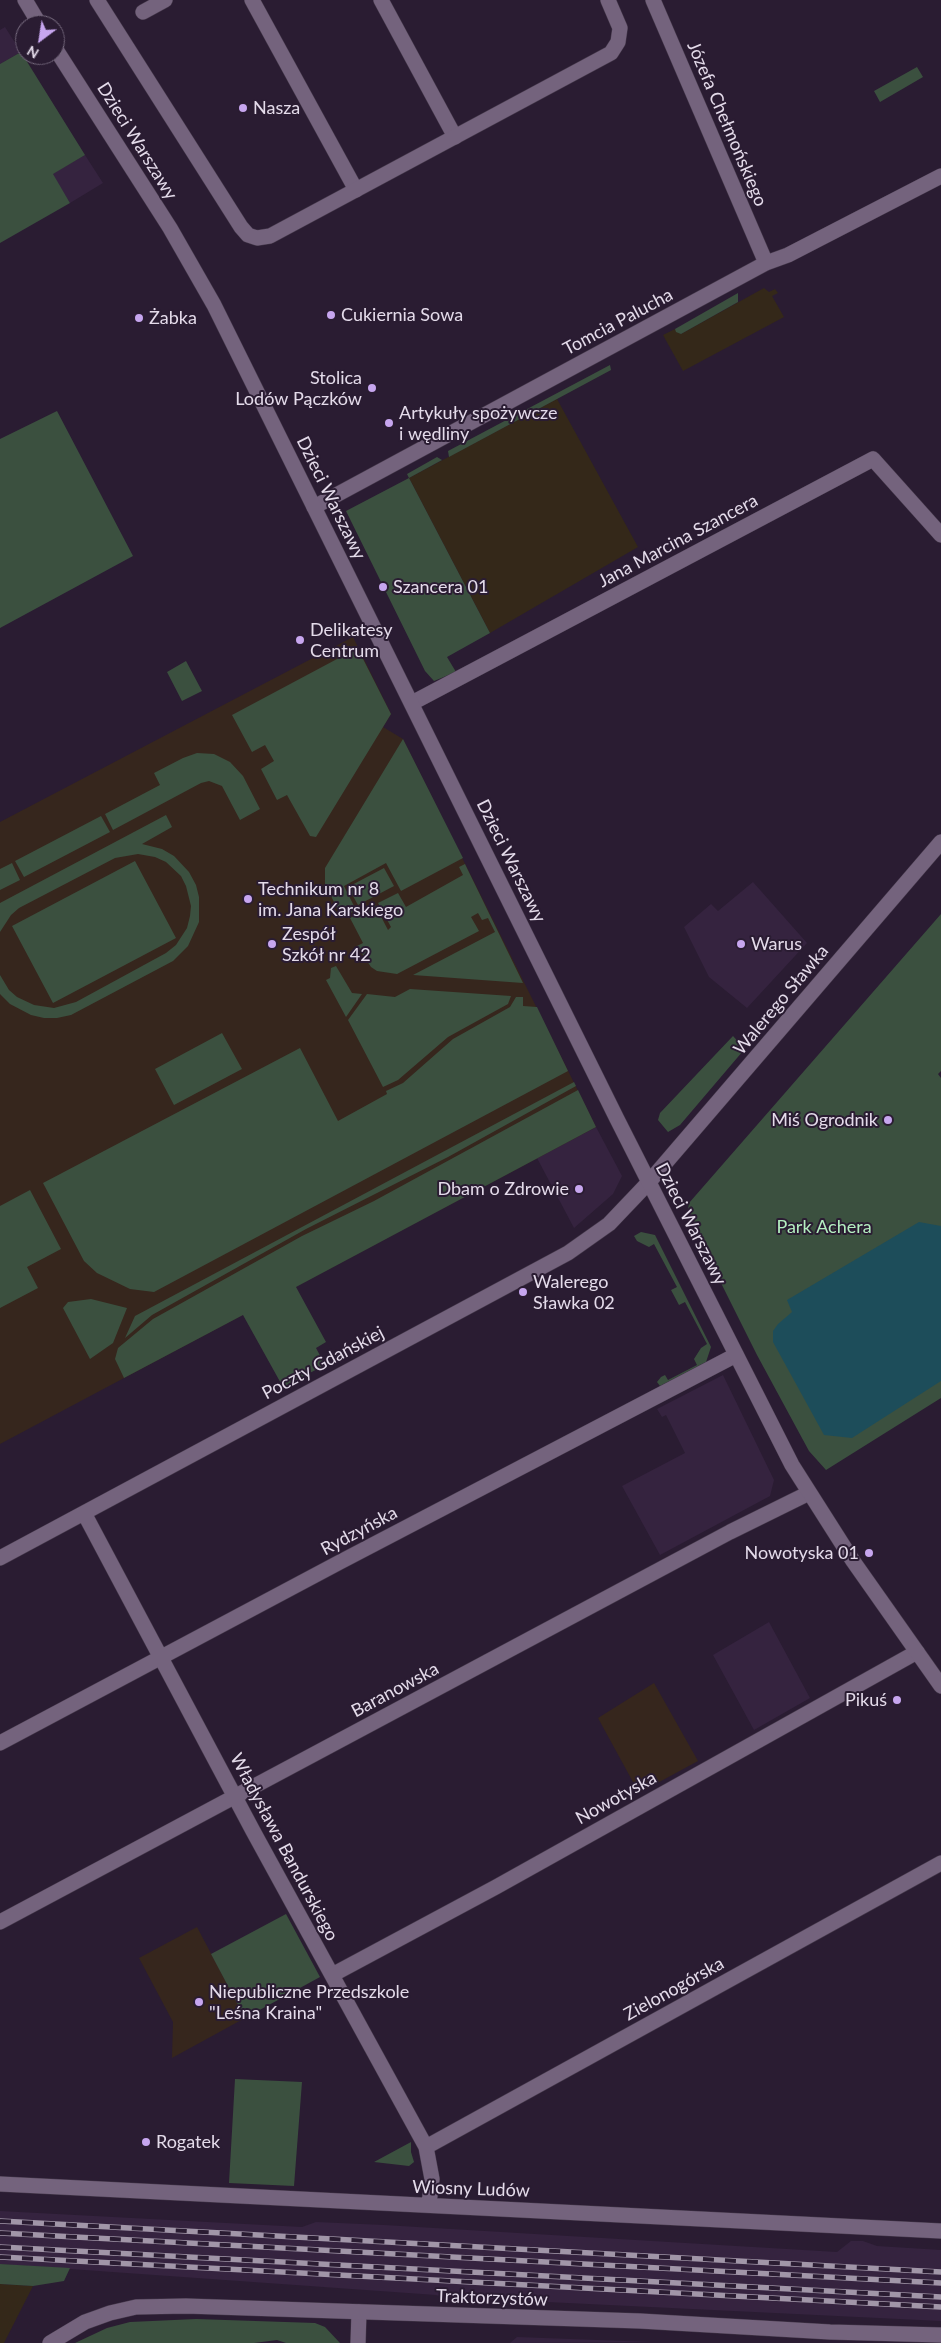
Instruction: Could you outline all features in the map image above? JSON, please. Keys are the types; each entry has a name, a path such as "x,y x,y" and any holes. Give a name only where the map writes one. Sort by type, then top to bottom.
{"street":[{"path":"25,0 34,15"},
{"path":"97,0 240,227 248,235 257,238 270,236 611,53 618,42 620,28 608,0"},
{"path":"143,12 165,0"},
{"path":"252,0 356,190"},
{"path":"381,0 455,137"},
{"name":"Józefa Chełmońskiego","path":"653,0 766,263"},
{"name":"Dzieci Warszawy","path":"65,64 197,274 792,1466 941,1686"},
{"name":"Tomcia Palucha","path":"314,507 766,263 788,256 941,176"},
{"name":"Jana Marcina Szancera","path":"412,704 873,459 941,535"},
{"name":"Walerego Sławka","path":"649,1182 941,842"},
{"name":"Poczty Gdańskiej","path":"0,1558 568,1253 609,1224 649,1182"},
{"name":"Rydzyńska","path":"0,1743 163,1658 349,1557 736,1355"},
{"name":"Baranowska","path":"0,1922 722,1537 809,1493"},
{"name":"Władysława Bandurskiego","path":"84,1513 163,1658 235,1797 426,2147 432,2179 430,2204"},
{"name":"Nowotyska","path":"332,1975 496,1887 917,1652"},
{"name":"Zielonogórska","path":"426,2147 941,1863"},
{"name":"Wiosny Ludów","path":"0,2184 941,2231"},
{"name":"Traktorzystów","path":"50,2343 85,2322 110,2313 136,2307 245,2307 640,2321 830,2332 941,2335"},
{"path":"358,2343 359,2312"}],"shaded area":[{"path":"5,27 15,43 15,55 0,64 0,30"},
{"path":"85,155 103,183 70,203 52,174"},
{"path":"764,288 769,292 775,289 778,293 772,296 784,317 683,371 663,335 675,329 681,334"},
{"path":"557,399 638,547 490,633 409,478"},
{"path":"353,637 391,714 383,727 403,739 596,1127 0,1444 0,822"},
{"path":"753,882 807,943 747,1008 709,977 684,927 711,904 718,911"},
{"path":"596,1127 622,1176 613,1194 574,1228 537,1158"},
{"path":"723,1375 774,1480 770,1496 660,1555 622,1486 685,1453 666,1415 662,1417 657,1409"},
{"path":"769,1622 810,1698 754,1730 713,1655"},
{"path":"654,1683 698,1761 639,1793 598,1718"},
{"name":"Niepubliczne Przedszkole \"Leśna Kraina\"","path":"197,1927 245,2018 172,2058 173,2022 139,1958"},
{"path":"0,2211 302,2227 316,2222 384,2225 837,2252 851,2241 863,2241 877,2246 941,2250 941,2321 443,2297 0,2264"},
{"path":"0,2284 33,2286 4,2343 0,2343"},
{"path":"517,2337 652,2342 510,2343"}],"green space":[{"path":"15,55 15,65 29,65 85,155 53,174 70,203 0,243 0,64"},
{"path":"917,67 923,77 880,102 874,91"},
{"path":"738,293 738,302 681,334 676,332 675,329"},
{"path":"610,365 611,370 449,457 448,451"},
{"path":"57,411 133,556 0,628 0,439"},
{"path":"437,457 442,460 409,478 407,474"},
{"path":"409,478 490,633 447,657 456,672 434,681 425,671 346,511"},
{"path":"352,651 360,653 391,714 316,837 310,836 287,795 277,800 261,769 274,761 265,745 252,752 232,715"},
{"path":"186,661 202,691 182,701 167,672"},
{"path":"403,739 463,858 401,891 386,863 344,886 356,910 342,918 325,884 325,868"},
{"path":"197,753 214,754 230,762 243,776 260,809 240,820 222,786 209,781 201,783 113,830 105,814 160,785 154,773"},
{"path":"166,815 172,827 142,844 162,849 174,856 189,872 196,885 199,897 199,922 188,946 173,961 71,1015 44,1018 31,1015 10,1004 0,994 0,975 9,990 17,997 34,1005 54,1008 76,1002 166,953 176,945 187,928 190,916 191,906 186,886 181,876 166,862 155,857 138,854 115,858 19,908 11,915 0,932 0,903"},
{"path":"101,816 110,832 24,877 15,861"},
{"path":"135,861 176,938 53,1003 12,926"},
{"path":"12,863 20,880 0,890 0,869"},
{"path":"465,864 523,983 413,975 495,932 488,918 482,920 478,913 471,917 479,931 397,974 377,971 371,967 357,946 363,943 350,918 375,905 388,930 391,927 378,903 398,893 406,907 463,875 459,867"},
{"path":"384,868 394,886 358,905 348,887"},
{"name":"Park Achera","path":"941,914 941,1071 938,1074 941,1078 941,1398 826,1470 809,1451 757,1355 687,1215 689,1203"},
{"path":"336,966 352,993 362,994 346,1017 326,980 330,978 331,968"},
{"path":"410,989 511,996 508,1004 448,1037 398,1080 383,1087 348,1020 367,994 395,997"},
{"path":"516,997 523,997 523,1006 537,1007 568,1071 154,1292 130,1289 97,1273 84,1261 43,1183 300,1048 338,1121 387,1094 386,1091 403,1083 453,1039 510,1007"},
{"path":"222,1033 242,1069 174,1105 155,1069"},
{"path":"733,1036 744,1048 743,1051 680,1125 668,1132 658,1120 660,1113"},
{"path":"574,1082 576,1086 448,1157 306,1229 152,1315 125,1338 135,1316"},
{"path":"578,1090 596,1127 296,1287 326,1342 316,1348 325,1365 283,1387 243,1315 124,1378 115,1359 118,1348 153,1319 302,1236 374,1201"},
{"path":"30,1190 61,1249 27,1267 38,1288 0,1308 0,1206"},
{"path":"641,1232 655,1235 711,1347 706,1362 660,1386 657,1382 661,1377 665,1375 668,1380 697,1365 694,1359 701,1348 707,1344 685,1302 679,1305 671,1290 677,1287 654,1244 649,1247 637,1241 634,1236"},
{"path":"91,1299 127,1308 113,1343 90,1359 63,1308 68,1302"},
{"path":"286,1914 320,1977 245,2018 211,1954"},
{"path":"235,2079 302,2082 294,2186 229,2183"},
{"path":"411,2142 414,2162 409,2166 374,2162"},
{"path":"0,2264 70,2268 64,2281 33,2286 0,2284"},
{"path":"196,2319 315,2323 325,2327 340,2343 286,2343 277,2340 254,2343 75,2343 107,2328 130,2322"}],"water":[{"path":"919,1222 941,1226 941,1381 852,1438 824,1435 773,1342 773,1331 792,1312 787,1300"}],"railway":[{"path":"0,2221 941,2272"},
{"path":"0,2233 941,2283"},
{"path":"0,2247 941,2297"},
{"path":"0,2257 941,2307"}],"place":[{"name":"Nasza","path":"243,108"},
{"name":"Cukiernia Sowa","path":"331,315"},
{"name":"Żabka","path":"139,318"},
{"name":"Stolica Lodów Pączków","path":"372,388"},
{"name":"Artykuły spożywcze i wędliny","path":"389,423"},
{"name":"Szancera 01","path":"383,587"},
{"name":"Delikatesy Centrum","path":"300,640"},
{"name":"Technikum nr 8 im. Jana Karskiego","path":"248,899"},
{"name":"Zespół Szkół nr 42","path":"272,944"},
{"name":"Warus","path":"741,944"},
{"name":"Miś Ogrodnik","path":"888,1120"},
{"name":"Dbam o Zdrowie","path":"579,1189"},
{"name":"Walerego Sławka 02","path":"523,1292"},
{"name":"Nowotyska 01","path":"869,1553"},
{"name":"Pikuś","path":"897,1700"},
{"name":"Niepubliczne Przedszkole \"Leśna Kraina\"","path":"199,2002"},
{"name":"Rogatek","path":"146,2142"}]}
